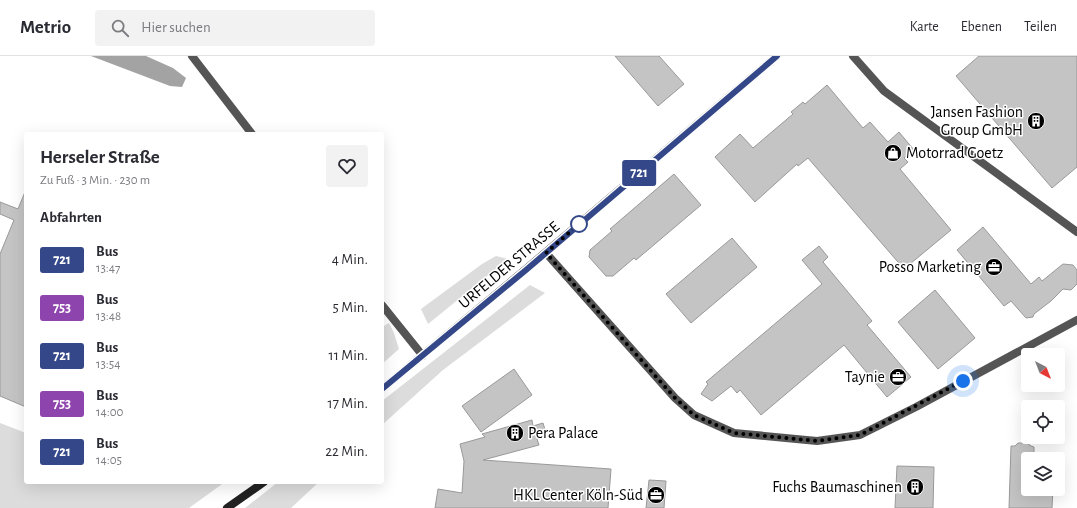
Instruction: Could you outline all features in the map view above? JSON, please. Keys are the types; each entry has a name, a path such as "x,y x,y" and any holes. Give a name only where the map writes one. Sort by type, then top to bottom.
{"main road":[{"name":"URFELDER STRASSE","path":"384,386 423,356 546,253 776,56"},
{"path":"227,508 261,484"}],"street":[{"path":"192,56 250,132"},
{"path":"853,56 884,92 1077,232"},
{"path":"546,253 675,398 694,415 734,433 817,441 860,435 916,407 1077,320"},
{"path":"384,307 423,356"}],"shaded area":[{"path":"91,56 146,56 173,68 186,78 182,87 170,86"},
{"path":"496,256 508,259 428,324 421,309 482,264"},
{"path":"530,285 545,293 443,370 384,423 384,399"},
{"path":"389,323 399,349 384,362 384,326"},
{"path":"0,423 24,432 24,484 222,484 189,508 0,508"},
{"path":"275,484 317,484 291,508 245,508"}],"building":[{"path":"615,56 659,56 684,84 658,106"},
{"name":"Jansen Fashion Group GmbH","path":"979,56 1077,56 1077,167 1052,188 956,76"},
{"path":"827,85 863,128 870,122 888,142 899,132 914,150 904,158 908,162 900,169 951,230 904,269 808,158 798,166 797,164 755,202 715,157 740,134 753,148 793,114 791,112 803,102 805,104"},
{"path":"674,174 701,205 636,260 634,258 613,276 606,276 589,257 590,250 612,231 610,229"},
{"path":"24,194 24,406 0,396 0,254 14,220 0,214 0,202 18,209"},
{"name":"Posso Marketing","path":"983,227 1031,284 1039,277 1042,281 1063,264 1073,265 1077,270 1077,284 1071,290 1063,289 1051,301 1034,314 1033,317 1026,318 1011,301 1004,306 957,250"},
{"path":"732,238 757,267 691,323 666,294"},
{"path":"819,246 828,257 823,262 872,321 867,325 911,377 887,397 844,345 761,415 740,390 737,393 731,386 712,401 701,394 708,384 706,382 822,284 802,260"},
{"path":"935,290 975,338 938,369 898,322"},
{"path":"514,369 532,395 481,432 462,406"},
{"path":"532,420 533,426 543,423 547,436 537,439 539,445 483,460 611,469 608,508 435,508 438,489 462,493 464,461 460,444 485,437 482,434"},
{"path":"1018,443 1021,443 1028,444 1034,447 1034,452 1021,452 1021,496 1053,496 1052,508 1009,508 1011,446 1015,446"},
{"name":"Fuchs Baumaschinen","path":"897,466 934,467 933,508 895,508"},
{"name":"HKL Center Köln-Süd","path":"649,480 666,481 664,508 646,508"}],"bus line":[{"name":"721","path":"384,387 526,270 777,56"}],"place":[{"name":"Jansen Fashion Group GmbH","path":"1036,121"},
{"name":"Motorrad Goetz","path":"893,153"},
{"name":"Posso Marketing","path":"994,267"},
{"name":"Taynie","path":"898,377"},
{"name":"Pera Palace","path":"515,433"},
{"name":"Fuchs Baumaschinen","path":"915,487"},
{"name":"HKL Center Köln-Süd","path":"656,495"}],"route":[{"path":"579,224 546,253 675,398 694,415 734,433 817,441 860,435 916,407 963,381"}]}
